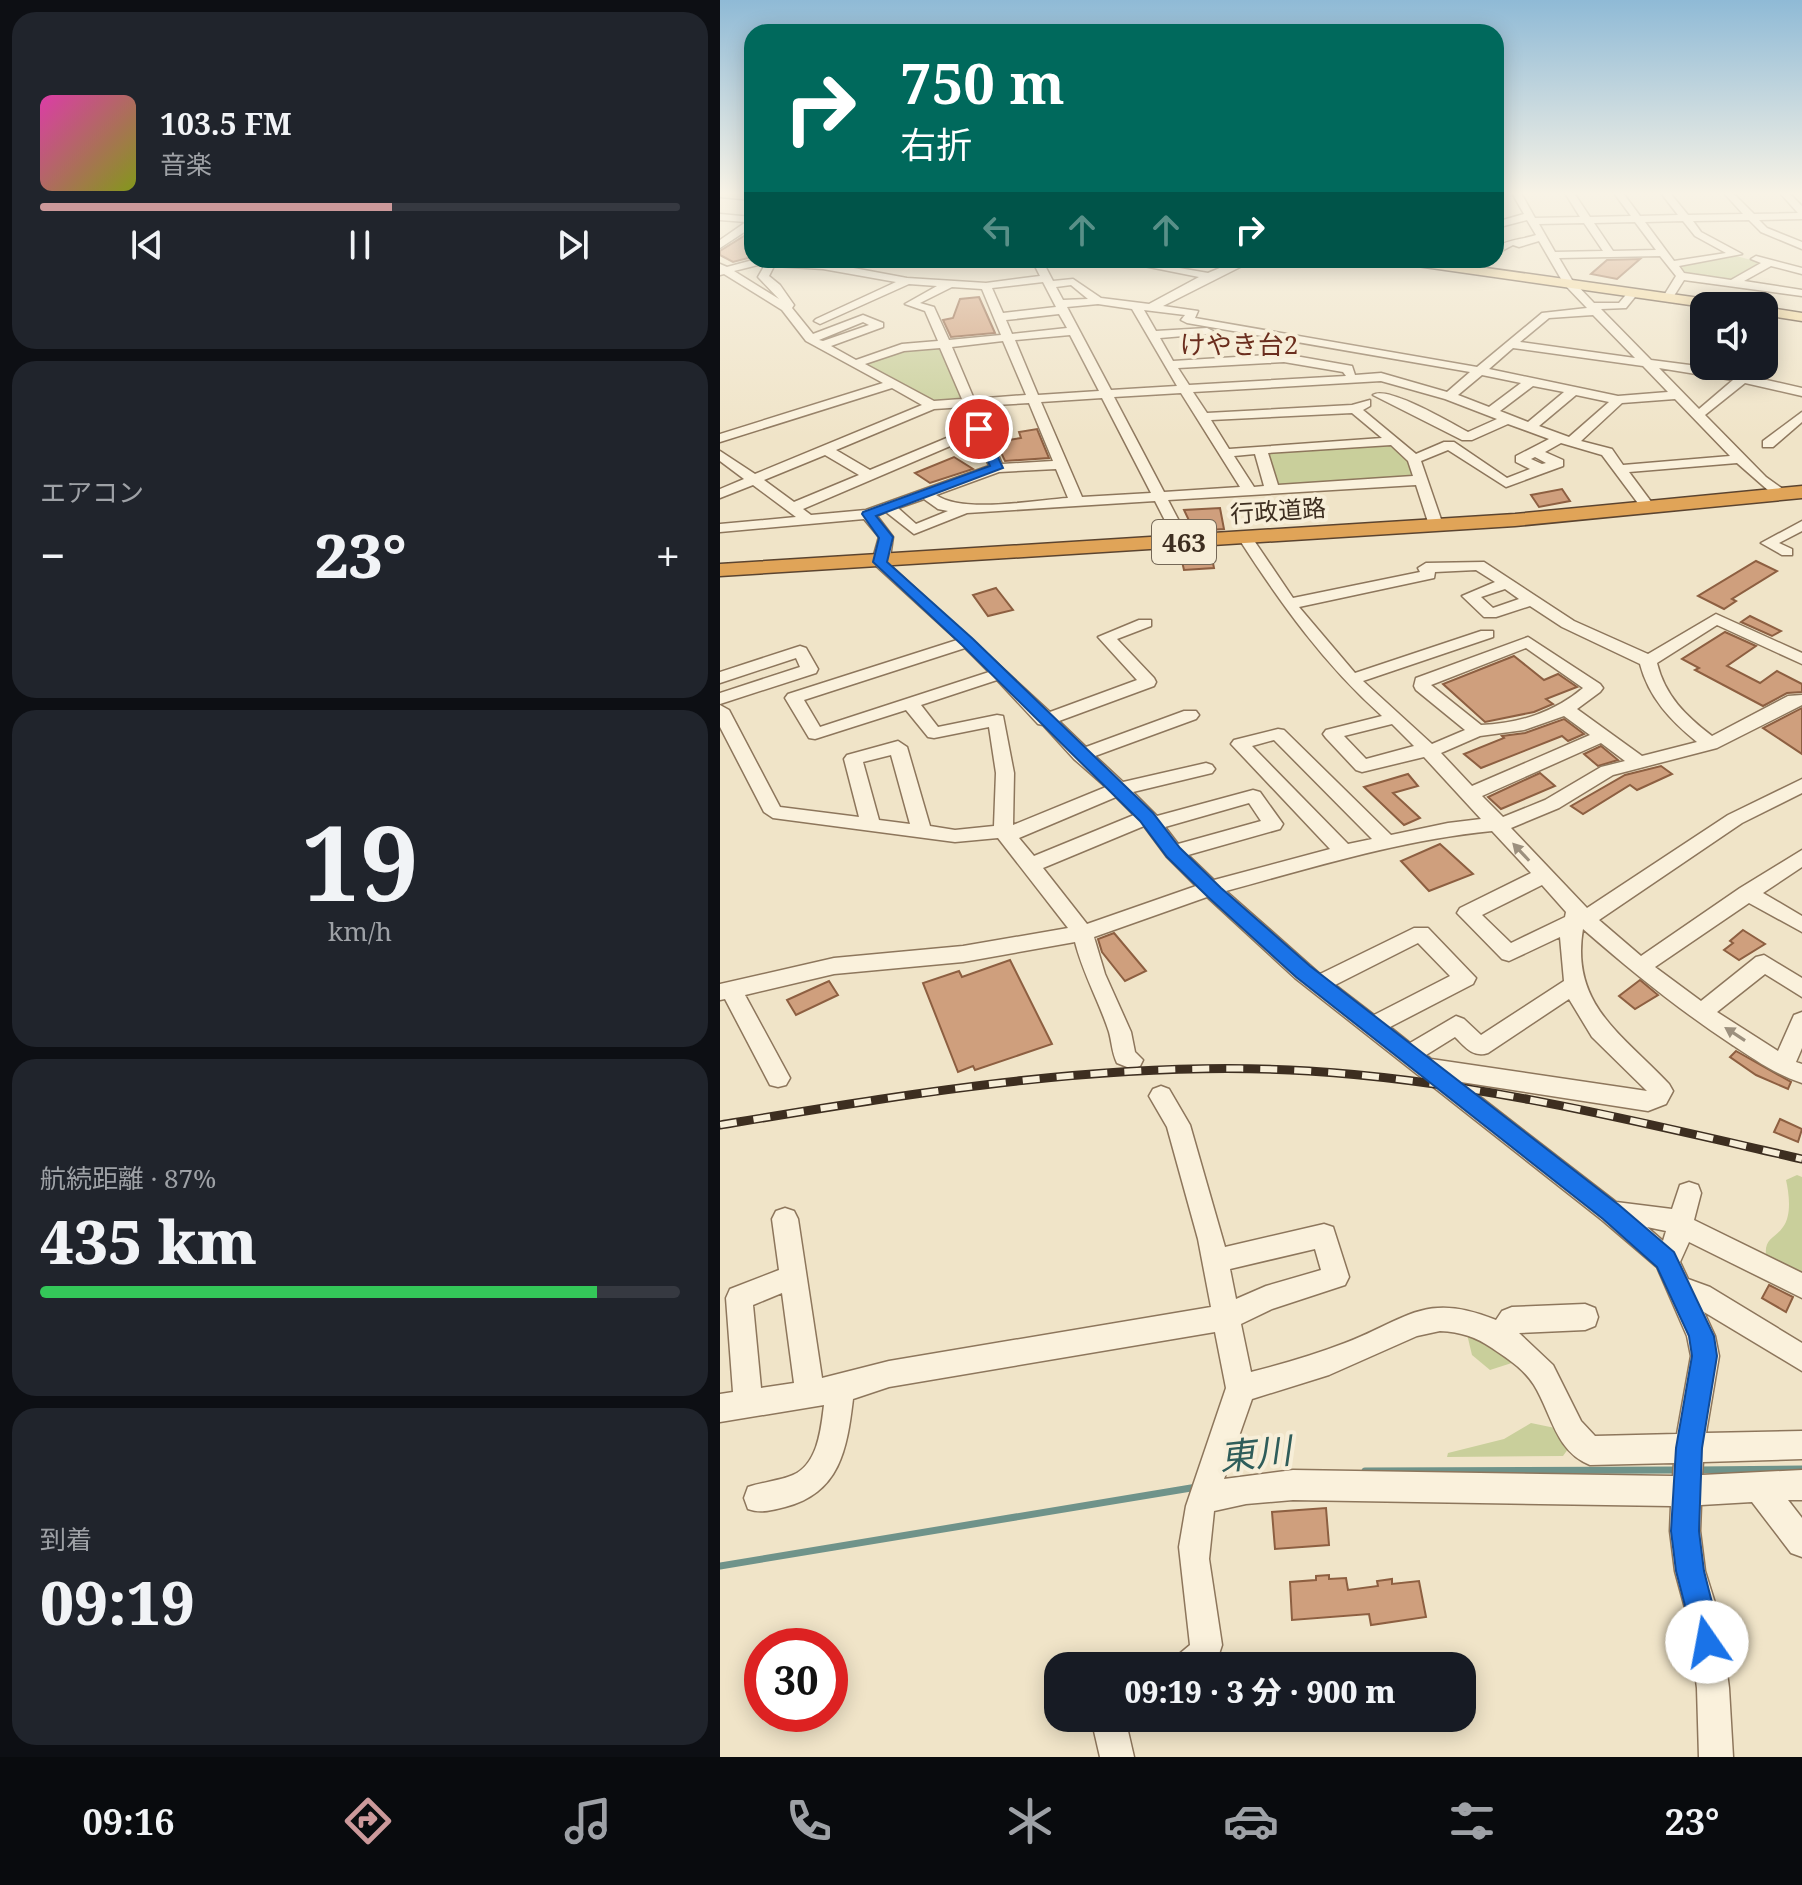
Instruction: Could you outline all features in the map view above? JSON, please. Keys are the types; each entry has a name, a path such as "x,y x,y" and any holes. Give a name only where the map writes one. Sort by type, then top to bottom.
{"highway":[{"name":"463","path":"1648,507 1795,496"},
{"name":"行政道路","path":"720,570 1246,539 1648,507"}],"main road":[{"path":"1533,275 1690,300"},
{"path":"1778,313 1802,317"}],"street":[{"path":"730,275 792,314"},
{"path":"763,275 782,294 792,314 811,338 932,405"},
{"path":"880,275 907,281 986,286 1073,282 1098,301"},
{"path":"1045,275 1183,542"},
{"path":"1204,275 1209,276"},
{"path":"1564,275 1739,459 1770,488 1795,496"},
{"path":"1733,283 1747,275"},
{"path":"1152,307 1209,276"},
{"path":"1668,297 1681,276 1802,293"},
{"path":"811,338 907,281"},
{"path":"950,284 910,304 930,309 997,468"},
{"path":"986,286 1077,503"},
{"path":"1449,396 1546,315 1622,306 1634,292"},
{"path":"1000,317 1098,301 1136,305 1194,313 1187,320 1482,371 1618,400 1677,395"},
{"path":"1136,305 1169,365 1249,490"},
{"path":"1151,335 1236,329"},
{"path":"855,364 902,348 1074,331"},
{"path":"1213,331 1220,361"},
{"path":"1277,358 1266,346 1279,335"},
{"path":"1277,358 1308,340"},
{"path":"1513,345 1690,371"},
{"path":"1570,365 1580,355"},
{"path":"1381,377 1404,357"},
{"path":"1169,365 1277,358 1348,369 1353,378"},
{"path":"1550,385 1560,375"},
{"path":"720,494 932,405 1381,377 1449,396 1566,441 1607,452 1648,507"},
{"path":"1695,413 1703,412 1741,380"},
{"path":"1747,380 1802,392"},
{"path":"1491,412 1531,381"},
{"path":"1203,417 1355,409 1401,382"},
{"path":"720,438 893,384"},
{"path":"1530,427 1573,391"},
{"path":"1379,395 1429,416 1467,437"},
{"path":"1449,445 1506,483 1541,469 1521,459 1566,441 1618,400"},
{"path":"1355,409 1414,459 1436,525"},
{"path":"1768,444 1802,416"},
{"path":"1414,459 1508,419"},
{"path":"792,508 979,429"},
{"path":"1226,453 1394,441"},
{"path":"825,449 869,475"},
{"path":"1260,449 1272,489"},
{"path":"720,455 810,521"},
{"path":"1621,469 1739,459"},
{"path":"720,528 868,514 926,494 978,486 997,468 1062,465"},
{"path":"926,494 943,506 965,509 1422,480"},
{"path":"978,486 999,500 998,507"},
{"path":"889,507 914,530 965,509"},
{"path":"868,514 886,537 880,562 968,642 1150,821 1174,852 1210,888 1303,972 1611,1212 1666,1259 1701,1336 1705,1356 1689,1448 1685,1531 1690,1571 1704,1619 1713,1688 1716,1757"},
{"path":"1787,552 1768,543 1802,525"},
{"path":"1246,539 1289,604 1352,679 1396,718 1469,794 1578,917 1701,1013 1792,1070 1802,1021"},
{"path":"1289,604 1429,575 1426,568 1476,564 1568,624 1648,661 1652,677 1675,716 1711,744"},
{"path":"1508,583 1470,596 1490,614 1534,599"},
{"path":"1648,661 1716,619 1802,659"},
{"path":"1044,720 1148,682 1106,637 1145,623"},
{"path":"1352,679 1487,634"},
{"path":"968,642 794,698 815,734 999,674"},
{"path":"1396,718 1332,734 1362,766 1427,750 1477,731 1505,730 1564,708 1594,688 1528,642 1422,682 1422,686 1477,731"},
{"path":"720,678 800,651 810,669 720,699"},
{"path":"778,1078 726,991 834,966 963,954 1083,933 1210,888 1344,852 1448,829 1506,823 1552,804 1607,771 1711,744 1799,698"},
{"path":"910,703 934,733 997,720 1028,704"},
{"path":"1564,708 1640,763"},
{"path":"720,710 773,812 871,827 955,836 1005,833 1116,790 1206,769"},
{"path":"1080,755 1190,715"},
{"path":"997,720 1005,773 1005,833 1083,933 1094,974 1120,1032 1125,1057 1132,1060"},
{"path":"1344,852 1240,744 1278,734 1386,842"},
{"path":"1469,794 1535,769 1567,750 1603,736"},
{"path":"871,827 853,759 898,747 922,832"},
{"path":"1543,876 1467,913 1509,953 1578,917 1735,819 1802,785"},
{"path":"1031,865 1150,821 1253,796 1273,824 1174,852"},
{"path":"1640,967 1802,857"},
{"path":"1747,893 1802,925"},
{"path":"1416,1061 1648,1101 1658,1097 1661,1091 1587,1015 1568,957 1567,943 1578,917"},
{"path":"1320,983 1421,933 1465,978 1374,1025"},
{"path":"1701,1013 1764,963 1802,989"},
{"path":"1416,1061 1456,1025 1480,1047 1576,984"},
{"path":"1161,1096 1178,1125 1215,1261 1240,1388 1236,1410 1204,1499 1194,1547 1205,1652"},
{"path":"1666,1259 1673,1252 1689,1193"},
{"path":"1611,1212 1665,1218 1802,1286"},
{"path":"785,1219 810,1394"},
{"path":"720,1408 840,1389 889,1374 1227,1317 1266,1298 1336,1277 1324,1235 1215,1261"},
{"path":"748,1405 739,1298 793,1277"},
{"path":"1679,1288 1701,1296 1802,1358"},
{"path":"1499,1338 1512,1320 1585,1317"},
{"path":"1240,1388 1319,1366 1426,1320 1457,1319 1476,1324 1535,1365 1545,1378 1574,1440 1590,1451 1607,1453 1802,1445"},
{"path":"759,1498 805,1486 816,1477 832,1443 840,1389"},
{"path":"1204,1499 1246,1489 1293,1485 1685,1491 1802,1485"},
{"path":"1757,1485 1802,1542"},
{"path":"1111,1732 1117,1757"}],"green space":[{"path":"1690,275 1743,275 1733,281"},
{"path":"938,346 961,399 933,402 863,363 904,349"},
{"path":"1387,444 1408,459 1415,476 1277,487 1264,454"},
{"path":"1797,1175 1802,1177 1802,1280 1767,1261 1766,1253 1767,1244 1783,1227 1788,1216 1786,1180"},
{"path":"1465,1326 1521,1360 1490,1370 1472,1355"},
{"path":"1531,1423 1555,1428 1568,1449 1563,1456 1447,1457 1448,1453 1504,1439"}],"building":[{"path":"1596,275 1622,275 1617,279"},
{"path":"979,297 995,333 951,337 943,320 953,318 960,299"},
{"path":"1037,429 1049,458 1005,461 996,442 1021,438 1019,432"},
{"path":"972,440 982,457 971,461 952,449"},
{"path":"954,457 973,469 930,483 915,473"},
{"path":"1562,489 1570,501 1539,507 1531,495"},
{"path":"1220,508 1224,529 1194,531 1184,510"},
{"path":"1210,548 1214,568 1184,570 1180,553"},
{"path":"1756,561 1777,571 1732,599 1736,601 1724,609 1698,596"},
{"path":"996,588 1013,610 988,616 973,595"},
{"path":"1750,616 1781,631 1772,636 1741,622"},
{"path":"1725,632 1756,646 1727,666 1760,683 1777,671 1802,684 1802,692 1787,693 1763,706 1695,670 1699,668 1682,659"},
{"path":"1514,656 1544,680 1558,674 1577,687 1546,699 1553,704 1534,712 1485,722 1443,684"},
{"path":"1802,708 1802,754 1763,728"},
{"path":"1564,719 1584,734 1568,741 1562,736 1481,768 1464,754 1504,738 1502,736 1525,733"},
{"path":"1601,746 1618,760 1598,766 1584,754"},
{"path":"1661,766 1672,774 1637,790 1630,785 1583,814 1571,806 1625,775"},
{"path":"1540,773 1555,786 1501,809 1488,797"},
{"path":"1408,774 1418,786 1393,793 1420,818 1404,825 1364,787"},
{"path":"1440,844 1473,874 1429,891 1401,861"},
{"path":"1743,930 1765,944 1739,960 1724,950"},
{"path":"1114,933 1146,971 1125,981 1102,952 1098,939"},
{"path":"1010,960 1052,1044 975,1070 973,1066 958,1072 923,983 959,971 962,977"},
{"path":"1640,980 1658,995 1635,1009 1619,996"},
{"path":"829,981 838,995 796,1015 787,1000"},
{"path":"1736,1051 1791,1082 1788,1089 1756,1075 1730,1057"},
{"path":"1780,1119 1802,1129 1798,1142 1774,1132"},
{"path":"1769,1285 1793,1297 1786,1312 1762,1298"},
{"path":"1326,1508 1329,1545 1275,1549 1272,1512"},
{"path":"1329,1575 1329,1579 1346,1578 1348,1590 1378,1586 1377,1581 1392,1579 1392,1584 1419,1581 1426,1617 1371,1625 1369,1614 1292,1620 1290,1582 1316,1580 1316,1576"}],"waterway":[{"name":"東川","path":"1697,1470 1802,1469"},
{"name":"東川","path":"1365,1471 1679,1470"},
{"name":"東川","path":"720,1566 1197,1487"}],"railway":[{"path":"720,1125 866,1101 1087,1074 1161,1070 1309,1071 1495,1093 1802,1159"}],"district":[{"name":"けやき台2","path":"1239,344"}],"route":[{"path":"979,429 997,468 868,514 886,537 880,562 968,642 1098,773 1147,817 1174,852 1214,893 1303,972 1391,1038 1445,1085 1611,1212 1666,1259 1701,1336 1705,1356 1689,1448 1685,1531 1690,1571 1704,1619 1707,1642"}]}
